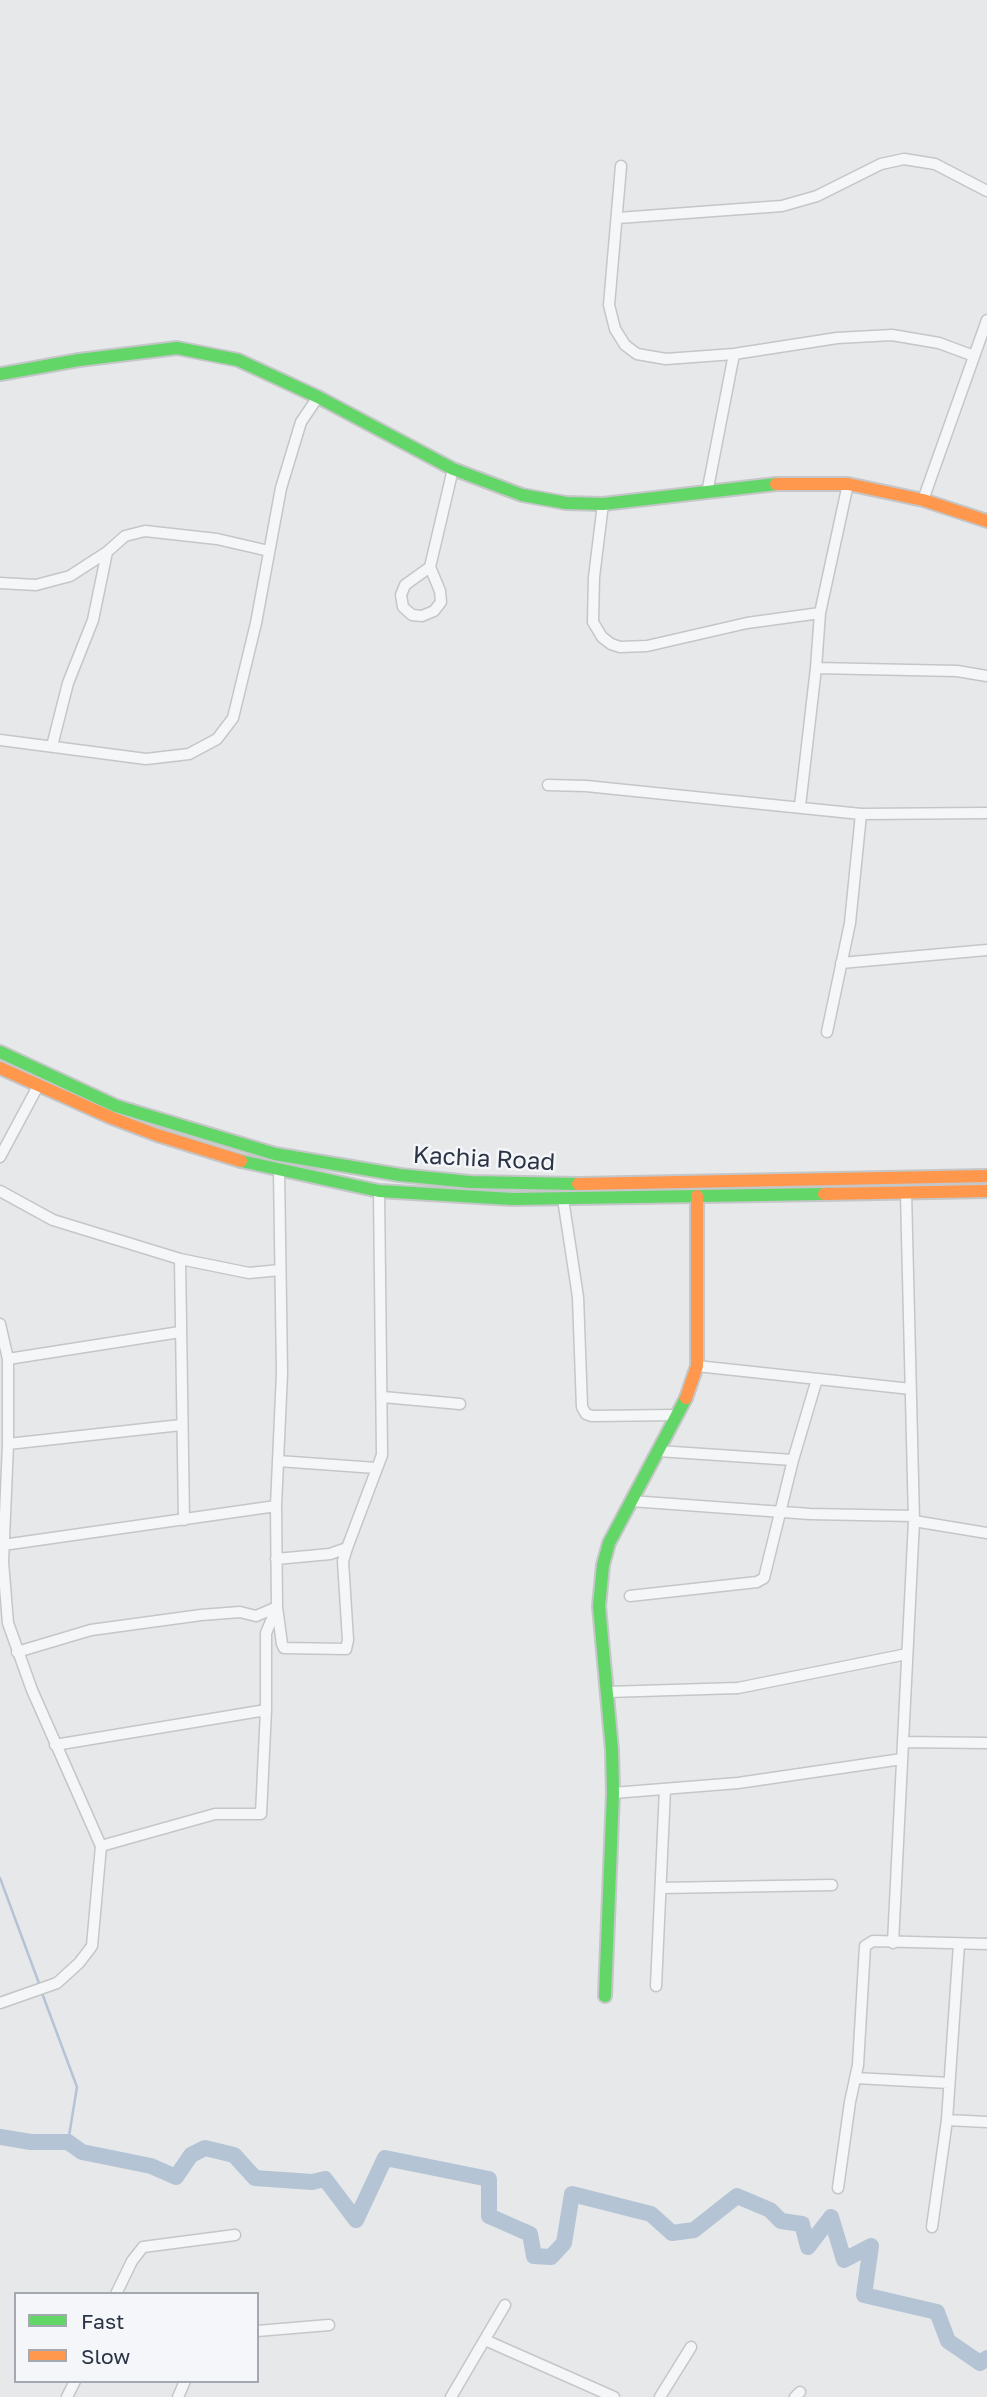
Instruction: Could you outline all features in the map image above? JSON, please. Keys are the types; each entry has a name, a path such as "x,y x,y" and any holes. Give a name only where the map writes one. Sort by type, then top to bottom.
{"main road":[{"path":"0,374 79,359 177,348 238,360 318,397 453,469 522,495 566,503 603,504 788,483 848,484 923,500 987,521"},
{"name":"Kachia Road","path":"0,1052 116,1106 193,1131 275,1154 400,1175 470,1182 547,1184 987,1176"},
{"name":"Kachia Road","path":"0,1068 157,1135 279,1170 379,1191 468,1198 563,1199 987,1191"},
{"path":"605,1996 612,1750 599,1606 603,1565 609,1544 690,1390 697,1366 698,1196"}],"street":[{"path":"618,218 782,206 817,196 881,164 904,159 935,164 987,191"},
{"path":"621,166 609,305 615,329 625,345 637,354 666,359 734,354 837,338 892,335 939,343 974,355"},
{"path":"923,500 987,322"},
{"path":"707,493 734,354"},
{"path":"0,740 146,759 189,754 217,739 233,718 256,623 281,488 301,422 318,397"},
{"path":"430,567 405,584 401,595 403,607 412,615 422,616 435,611 441,602 440,591 430,567 453,469"},
{"path":"800,806 820,613 848,484"},
{"path":"603,504 594,577 593,622 601,637 611,644 620,648 647,646 747,624 820,613"},
{"path":"0,583 36,585 70,576 107,552 125,536 145,531 217,539 269,551"},
{"path":"52,746 68,683 93,620 107,552"},
{"path":"816,668 957,671 987,676"},
{"path":"548,785 586,786 861,814 987,813"},
{"path":"827,1032 850,923 861,814"},
{"path":"841,963 987,950"},
{"path":"0,1157 38,1086"},
{"path":"279,1170 282,1373 276,1559 277,1606 284,1647 346,1649 348,1640 343,1561 382,1455 379,1191"},
{"path":"0,1191 53,1220 180,1259 249,1273 280,1270"},
{"path":"893,1943 914,1518 906,1193"},
{"path":"563,1199 578,1297 582,1407 586,1414 592,1416 676,1415"},
{"path":"180,1259 184,1520"},
{"path":"0,1324 8,1359 9,1444 3,1562 9,1623 17,1652 55,1745 101,1846 92,1946 79,1963 57,1983 0,2003"},
{"path":"8,1359 180,1332"},
{"path":"697,1366 911,1390"},
{"path":"630,1595 757,1582 764,1578 793,1460 817,1379"},
{"path":"383,1397 460,1404"},
{"path":"9,1444 181,1425"},
{"path":"658,1451 793,1460"},
{"path":"278,1461 376,1468"},
{"path":"631,1502 914,1518 987,1533"},
{"path":"3,1545 276,1506"},
{"path":"276,1559 330,1554 347,1548"},
{"path":"17,1652 91,1630 201,1615 240,1612 256,1616 277,1606"},
{"path":"101,1846 215,1814 261,1814 266,1710 266,1633 277,1606"},
{"path":"607,1692 738,1688 907,1654"},
{"path":"55,1745 266,1710"},
{"path":"903,1742 987,1743"},
{"path":"612,1793 787,1776 902,1759"},
{"path":"656,1986 665,1789"},
{"path":"661,1888 832,1885"},
{"path":"838,2188 855,2078 866,1946 873,1941 987,1944"},
{"path":"932,2227 947,2120 959,1944"},
{"path":"855,2078 949,2083"},
{"path":"947,2120 987,2122"},
{"path":"117,2292 132,2261 143,2248 235,2235"},
{"path":"451,2397 505,2305"},
{"path":"259,2331 329,2325"},
{"path":"485,2340 614,2397"},
{"path":"660,2397 691,2347"}],"waterway":[{"path":"0,1878 40,1986"},
{"path":"42,1993 77,2087 68,2142"},
{"path":"0,2137 31,2142 68,2142 82,2152 151,2166 176,2177 191,2155 205,2148 234,2155 255,2178 312,2182 325,2179 356,2220 385,2158 489,2179 489,2216 530,2234 534,2256 551,2257 564,2243 572,2194 651,2214 672,2233 694,2230 737,2196 770,2210 781,2221 802,2224 808,2247 831,2217 844,2260 871,2246 864,2295 937,2312 948,2341 980,2363 987,2358"}],"traffic: fast":[{"path":"0,374 79,360 177,348 238,360 318,397 453,469 522,495 566,503 603,504 776,484"},
{"path":"0,1052 116,1106 275,1154 400,1175 470,1182 578,1184"},
{"path":"241,1161 379,1191 512,1199 824,1194"},
{"path":"605,1996 613,1793 612,1750 599,1606 603,1565 609,1543 686,1398"}],"traffic: slow":[{"path":"776,484 848,484 923,500 987,521"},
{"path":"0,1068 112,1118 241,1161"},
{"path":"578,1184 987,1176"},
{"path":"824,1194 987,1191"},
{"path":"686,1398 697,1366 697,1196"}]}
